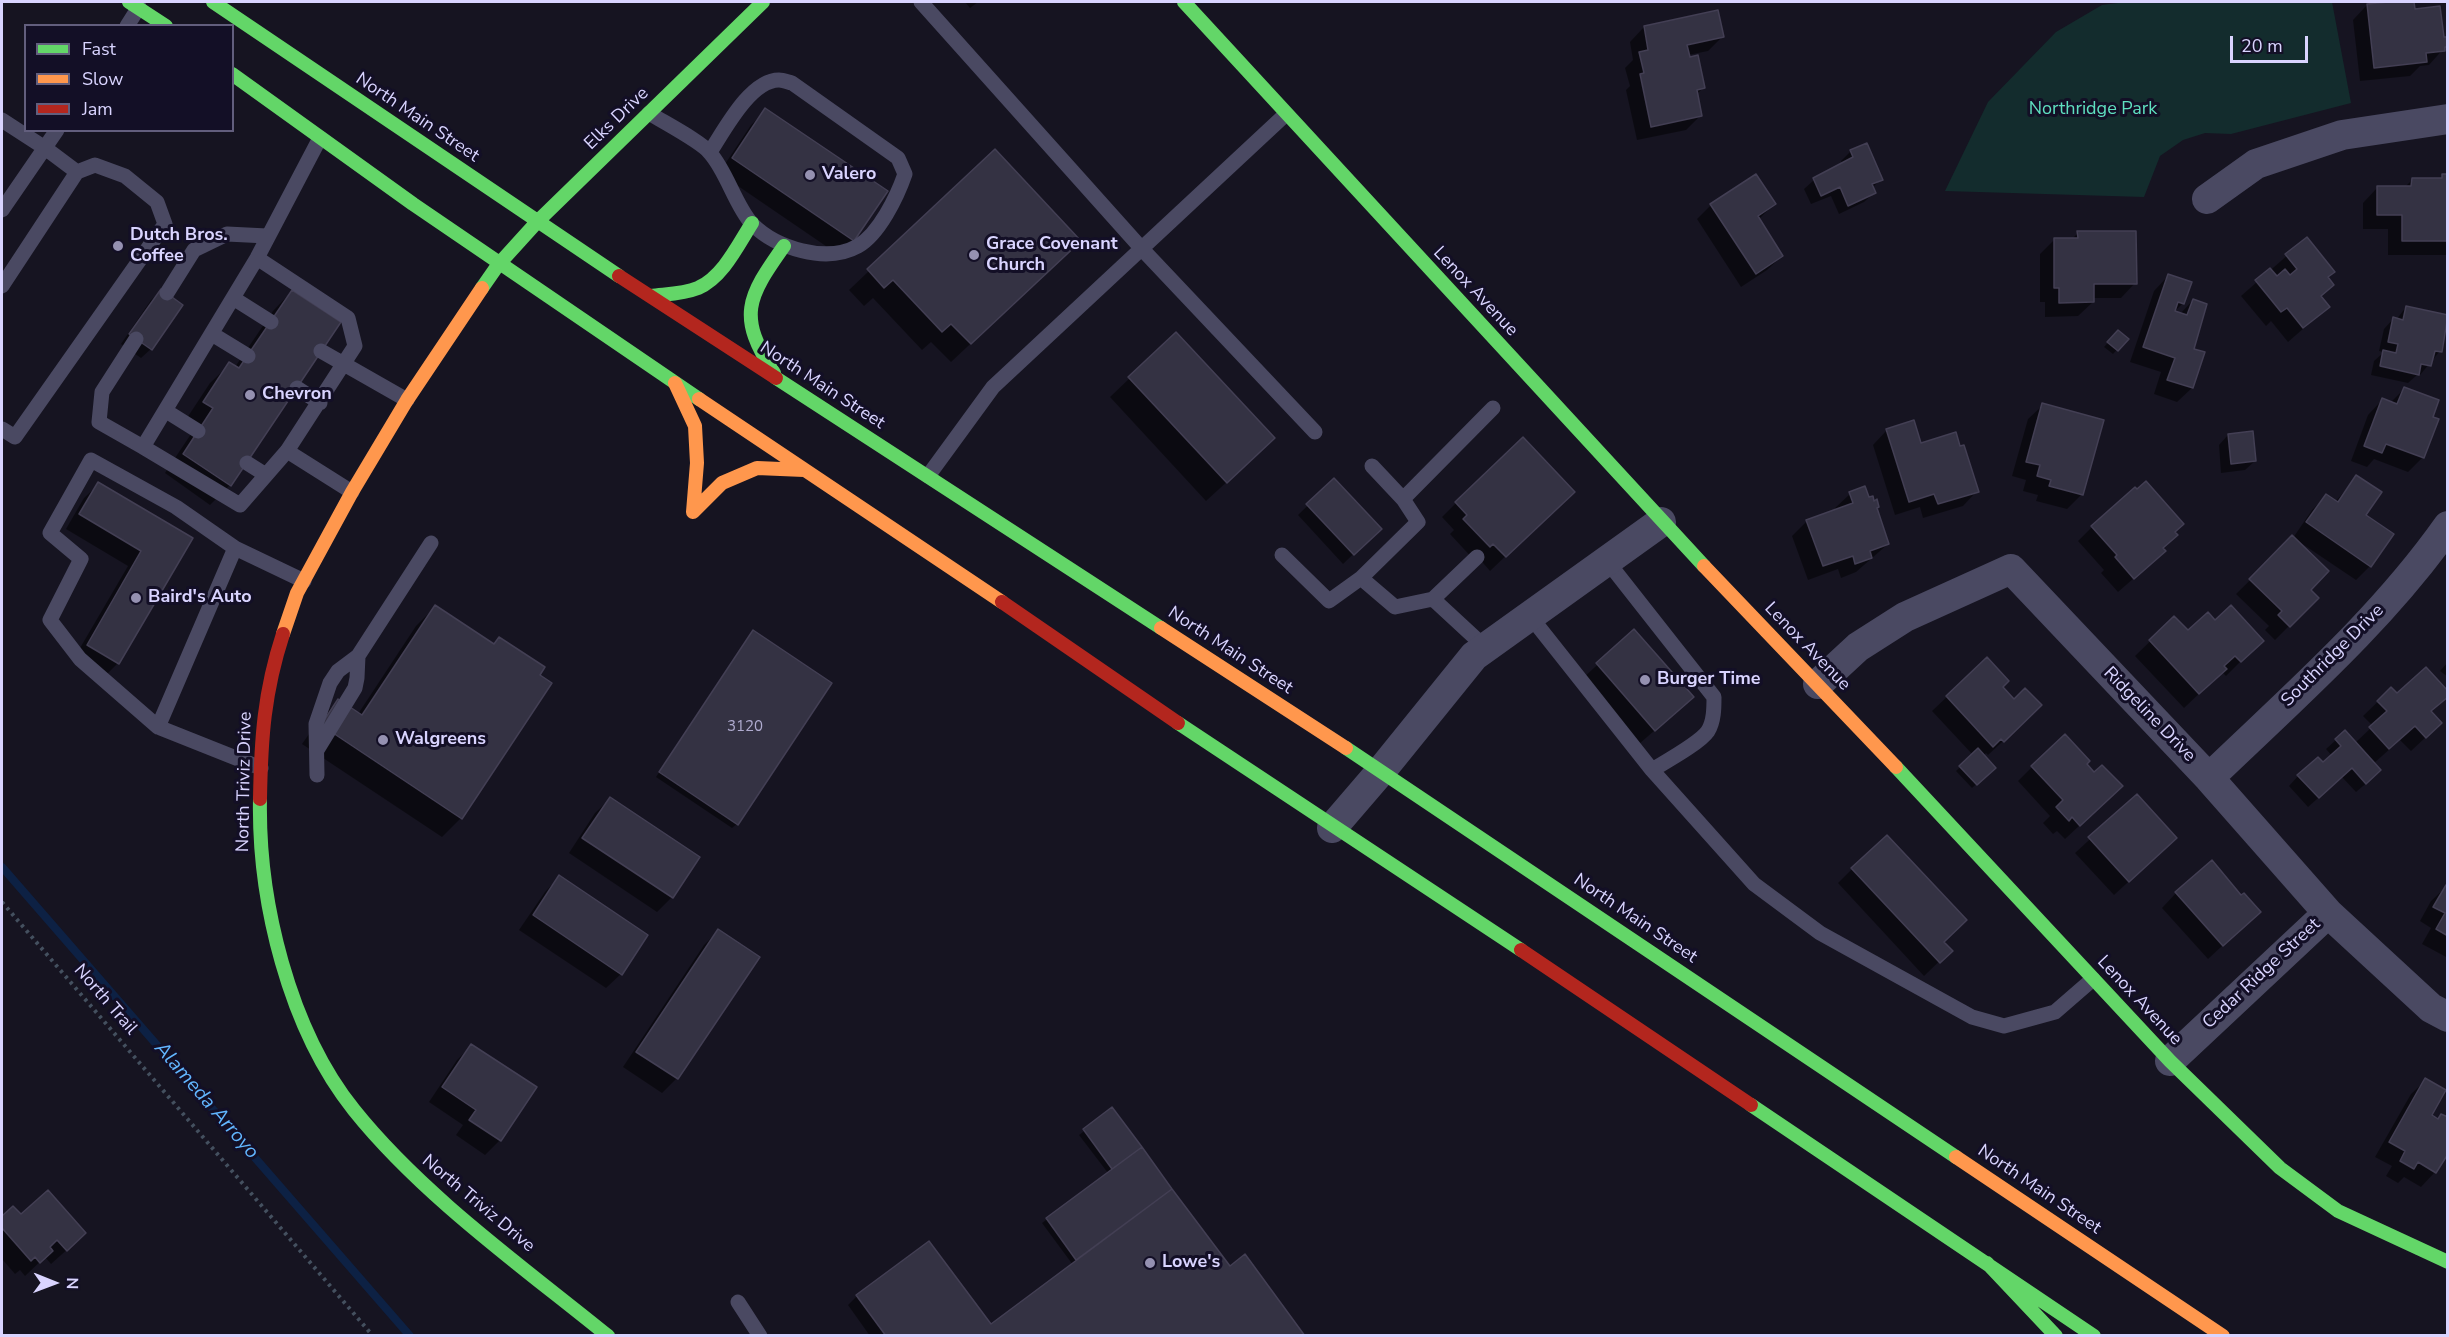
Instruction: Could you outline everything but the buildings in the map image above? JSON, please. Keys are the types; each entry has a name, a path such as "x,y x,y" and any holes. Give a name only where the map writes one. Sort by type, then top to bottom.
{"main road":[{"name":"North Main Street","path":"216,2 537,222 1381,771 2223,1335"},
{"name":"Elks Drive","path":"498,265 537,222 763,2"},
{"name":"Lenox Avenue","path":"1184,2 1661,522 1818,684 2170,1061 2280,1168 2338,1211 2448,1262"},
{"path":"134,4 163,24"},
{"path":"234,75 498,265 1086,659 1332,828 1405,872 2094,1335"},
{"path":"651,296 678,293 702,286 729,260 752,223"},
{"path":"779,379 758,351 751,330 749,303 757,283 784,246"},
{"name":"North Triviz Drive","path":"498,265 407,400 351,492 304,580 288,616 273,664 261,731 259,841 267,899 281,960 302,1018 329,1074 353,1109 384,1145 437,1196 608,1335"},
{"path":"675,383 695,426 697,463 693,512 722,483 757,468 804,470"},
{"path":"1987,1263 2056,1335"}],"street":[{"path":"2207,199 2256,164 2342,135 2448,118"},
{"path":"1332,828 1474,656 1661,522"},
{"name":"Southridge Drive","path":"2209,778 2368,625 2448,526"},
{"name":"Ridgeline Drive","path":"1818,684 1858,647 1905,616 2010,569 2209,778 2328,913 2431,1008 2448,1017"},
{"name":"Cedar Ridge Street","path":"2170,1061 2328,913"}],"lane":[{"path":"921,2 1142,249 1315,432"},
{"path":"128,24 134,4"},
{"path":"649,113 710,152 752,223 784,246 815,253 839,252 857,247 872,235 897,195 905,174 898,158 792,83 778,80 764,85 748,96 710,152"},
{"path":"928,476 993,387 1286,114"},
{"path":"2,120 77,172"},
{"path":"2,210 56,132"},
{"path":"143,447 257,258 320,138"},
{"path":"2,286 77,172 95,165 125,176 157,202 165,224 15,437 2,429"},
{"path":"167,293 195,250 227,234 267,236"},
{"path":"136,339 102,392 99,422 240,505 288,451 354,346 348,318 257,258"},
{"path":"233,298 271,322"},
{"path":"212,333 248,356"},
{"path":"321,351 407,400"},
{"path":"297,388 320,403"},
{"path":"1403,499 1494,408"},
{"path":"166,411 198,431"},
{"path":"288,451 351,492"},
{"path":"261,768 158,727 80,659 50,620 81,559 50,532 91,460 176,507 235,548 304,580"},
{"path":"247,463 266,475"},
{"path":"1282,555 1329,601 1361,578 1418,522 1403,499 1372,466"},
{"path":"317,775 316,724 324,697 338,671 358,656 432,543"},
{"path":"158,727 235,548"},
{"path":"1361,578 1395,607 1433,599 1477,557"},
{"path":"1607,561 1714,697 1714,710 1708,732 1652,770"},
{"path":"1433,599 1486,648"},
{"path":"1530,616 1652,770 1754,884 1820,933 1972,1017 2004,1026 2055,1012 2093,979"},
{"path":"317,750 355,688 358,656"},
{"path":"738,1302 760,1335"}],"path":[{"name":"North Trail","path":"2,902 373,1335"}],"green space":[{"name":"Northridge Park","path":"2126,2 2332,2 2351,103 2231,134 2205,133 2183,140 2160,156 2144,197 1945,191 1988,102 2056,32 2102,5"}],"waterway":[{"name":"Alameda Arroyo","path":"2,867 410,1336"}],"traffic: fast":[{"path":"129,2 163,24"},
{"path":"213,2 619,276"},
{"path":"482,288 498,265 537,222 763,2"},
{"path":"1184,2 1704,566"},
{"path":"234,75 413,204 699,399"},
{"path":"651,296 687,292 707,283 729,260 752,223"},
{"path":"774,373 755,336 751,321 751,308 762,280 784,246"},
{"path":"776,378 1161,628"},
{"path":"1178,723 1521,950"},
{"path":"1346,748 1956,1157"},
{"path":"1896,767 2170,1061 2280,1168 2338,1211 2448,1262"},
{"path":"260,799 265,879 282,962 295,1003 331,1078 354,1110 381,1141 442,1201 508,1257 608,1336"},
{"path":"1751,1105 2094,1336"},
{"path":"1987,1263 2056,1336"}],"traffic: slow":[{"path":"283,634 297,593 352,492 407,400 482,288"},
{"path":"675,383 695,426 697,463 693,512"},
{"path":"699,399 1002,602"},
{"path":"693,512 722,483 757,468 804,470"},
{"path":"1704,566 1896,767"},
{"path":"1161,628 1346,748"},
{"path":"1956,1157 2223,1336"}],"traffic: jam":[{"path":"619,276 776,378"},
{"path":"1002,602 1178,723"},
{"path":"260,799 265,716 283,634"},
{"path":"1521,950 1751,1105"}],"place":[{"name":"Valero","path":"810,175"},
{"name":"Dutch Bros. Coffee","path":"118,246"},
{"name":"Grace Covenant Church","path":"974,255"},
{"name":"Chevron","path":"250,395"},
{"name":"Baird's Auto","path":"136,598"},
{"name":"Burger Time","path":"1645,680"},
{"name":"Walgreens","path":"383,740"},
{"name":"Lowe's","path":"1150,1263"}]}
